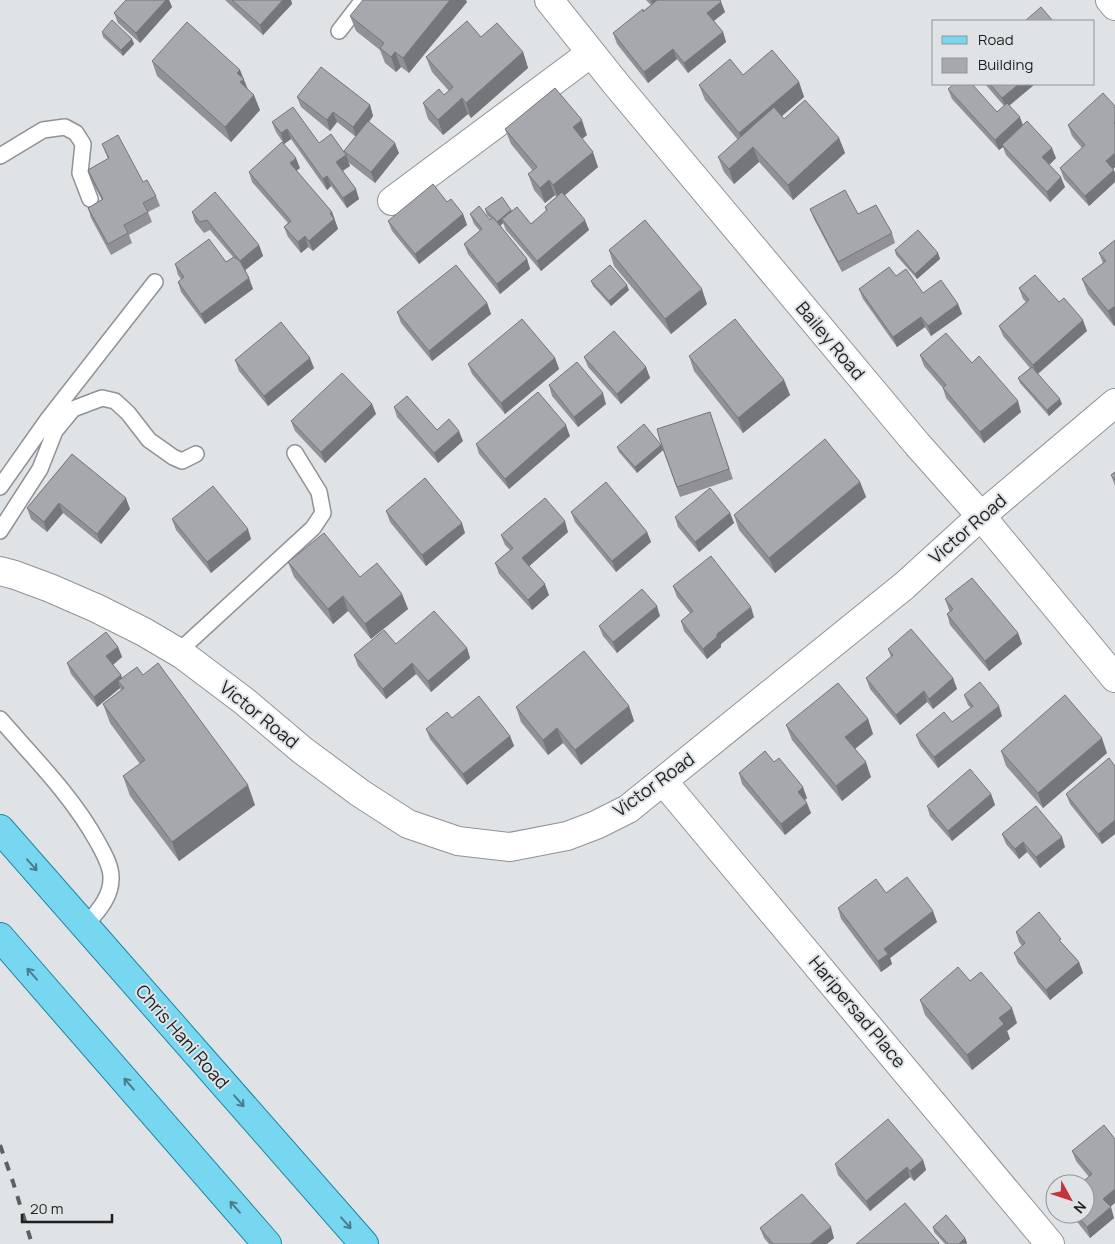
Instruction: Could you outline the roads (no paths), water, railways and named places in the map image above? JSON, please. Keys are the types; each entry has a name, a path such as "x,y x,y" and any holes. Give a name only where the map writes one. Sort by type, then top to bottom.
{"main road":[{"name":"Chris Hani Road","path":"0,829 364,1244"},
{"path":"0,937 267,1244"}],"street":[{"name":"Bailey Road","path":"549,0 917,444 981,516 1115,678"},
{"path":"1110,0 1115,6"},
{"path":"392,201 591,53"},
{"name":"Victor Road","path":"0,572 15,575 50,588 96,608 144,632 178,652 244,702 302,750 360,793 408,824 458,841 510,847 567,836 596,825 628,809 904,586 981,516 1115,403"},
{"name":"Haripersad Place","path":"663,781 1050,1244"}],"lane":[{"path":"339,31 363,0"},
{"path":"0,156 43,130 65,127 76,133 83,144 80,173 90,199"},
{"path":"0,487 48,419 155,282"},
{"path":"0,531 40,469 55,432 73,409 102,398 115,400 149,440 173,457 182,461 196,454"},
{"path":"178,652 313,528 323,513 319,492 295,453"},
{"path":"0,719 68,796 90,828 110,868 110,890 102,905 85,926"}],"railway":[{"path":"0,1145 32,1244"}]}
